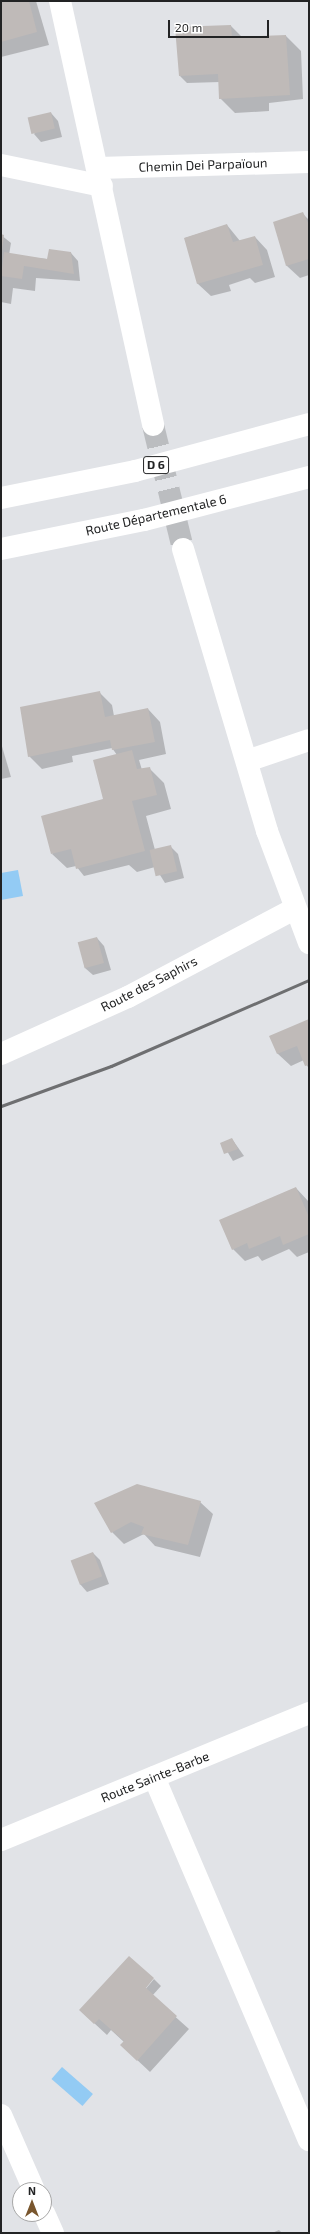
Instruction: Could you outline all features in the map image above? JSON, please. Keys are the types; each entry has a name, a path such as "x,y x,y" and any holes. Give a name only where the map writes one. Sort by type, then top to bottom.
{"main road":[{"path":"60,1 100,177 152,425"},
{"name":"Chemin Dei Parpaïoun","path":"1,165 100,177 309,162"},
{"name":"D 6","path":"1,498 135,471 309,424"},
{"name":"Route Départementale 6","path":"1,549 144,520 309,477"},
{"path":"183,549 247,761 294,909 309,943"},
{"path":"247,761 309,740"},
{"name":"Route des Saphirs","path":"1,1054 128,997 294,909"},
{"name":"Route Sainte-Barbe","path":"1,1840 309,1713"},
{"path":"154,1777 309,2140"},
{"path":"1,2115 30,2182"},
{"path":"48,2222 53,2233"}],"water":[{"path":"18,870 23,896 1,900 1,873"},
{"path":"62,2067 93,2094 82,2106 52,2079"}],"building":[{"path":"1,1 29,1 37,32 1,42"},
{"path":"231,25 232,37 286,35 290,95 219,99 218,74 179,76 175,27"},
{"path":"51,112 55,129 31,134 28,117"},
{"path":"303,212 309,225 309,259 286,266 273,222"},
{"path":"227,224 233,242 255,236 263,265 197,284 184,238"},
{"path":"1,234 4,235 2,250 1,250"},
{"path":"49,249 71,252 74,274 24,266 22,279 1,276 4,252 47,259"},
{"path":"100,691 105,717 148,708 155,742 112,750 110,740 28,757 20,707"},
{"path":"132,750 137,769 150,767 157,795 132,801 145,851 76,869 71,849 51,854 41,816 103,799 93,760"},
{"path":"171,845 177,871 156,876 150,850"},
{"path":"97,937 104,963 85,968 78,942"},
{"path":"309,1019 309,1065 305,1066 297,1046 277,1054 269,1036"},
{"path":"232,1138 238,1149 224,1154 220,1143"},
{"path":"296,1187 309,1217 309,1234 283,1245 280,1236 249,1249 247,1243 232,1250 219,1220"},
{"path":"137,1484 201,1501 188,1545 141,1534 144,1527 131,1522 111,1533 94,1503"},
{"path":"93,1552 102,1576 80,1585 71,1561"},
{"path":"129,1956 154,1978 146,1988 177,2016 137,2061 120,2045 124,2041 99,2019 94,2024 79,2010"}],"tunnel":[{"path":"153,425 183,549"}],"railway":[{"path":"1,1106 111,1066 309,980"}]}
